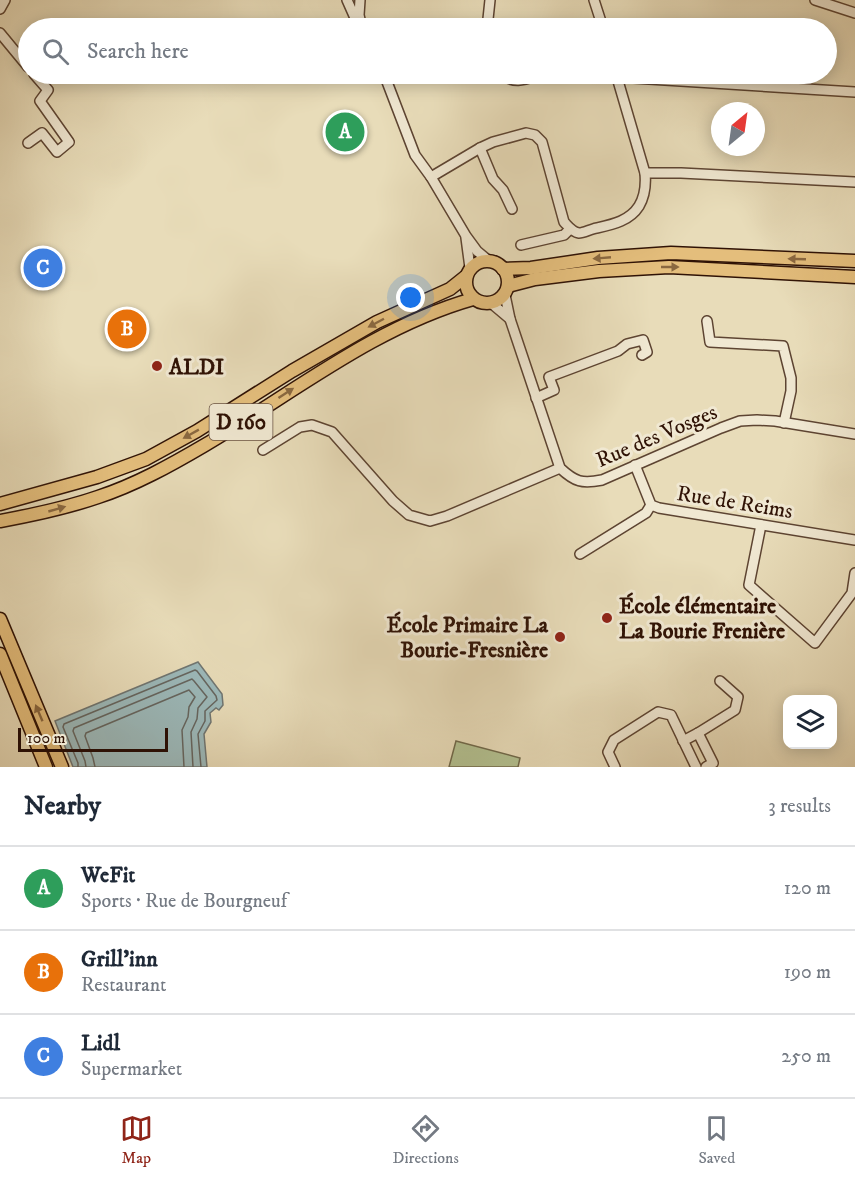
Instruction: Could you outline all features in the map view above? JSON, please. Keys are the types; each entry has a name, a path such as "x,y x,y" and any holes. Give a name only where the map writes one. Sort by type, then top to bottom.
{"main road":[{"path":"503,269 531,268 598,258 672,254 855,261"},
{"path":"506,291 508,280 503,269 489,261 482,261 468,273 464,284 473,299 485,304 498,300 506,291 535,279 599,271 669,267 855,277"},
{"name":"D 160","path":"0,504 97,477 146,459 197,431 292,371 377,322 450,289 468,273"},
{"name":"D 160","path":"0,521 36,515 98,497 152,474 205,446 319,372 382,336 449,306 473,299"},
{"path":"0,619 62,767"},
{"path":"0,654 46,767"}],"street":[{"path":"0,9 5,0"},
{"path":"347,0 355,18"},
{"path":"360,0 360,18"},
{"path":"488,18 490,0"},
{"path":"594,0 600,18"},
{"path":"815,0 855,13"},
{"path":"0,33 18,55"},
{"path":"28,143 42,133 57,152 69,142 40,100 48,90 43,84"},
{"path":"388,84 415,155 431,177 466,236 477,251 489,261"},
{"path":"431,177 492,142 526,133 535,135 542,142 564,222 570,229 579,233 621,222 639,207 644,196 645,173 619,84"},
{"path":"743,84 855,92"},
{"path":"480,148 493,179 503,190 512,209"},
{"path":"645,173 681,172 855,182"},
{"path":"521,245 564,235 570,229"},
{"path":"466,236 470,254 468,273"},
{"path":"262,450 300,427 312,425 332,432 393,501 409,515 430,521 560,468 510,319 506,291"},
{"path":"491,303 510,319"},
{"path":"707,321 710,342 783,346 791,378 791,391 784,423"},
{"path":"536,398 554,390 549,376 618,351 627,344 643,340 647,352 642,355"},
{"name":"Rue des Vosges","path":"560,468 570,478 579,482 590,483 602,480 740,421 784,423 855,434"},
{"name":"Rue de Reims","path":"635,465 651,505 659,508 855,540"},
{"path":"580,554 646,513 651,505"},
{"path":"761,525 749,585 815,643 852,593 855,573"},
{"path":"683,741 735,710 738,698 720,681"},
{"path":"615,767 608,752 614,740 658,712 671,715 696,767"},
{"path":"698,733 713,763 705,767"}],"green space":[{"path":"456,741 520,758 518,767 449,767"}],"water":[{"path":"198,662 222,694 223,705 219,710 216,708 210,713 211,722 204,734 207,767 73,767 55,721"}],"place":[{"name":"WeFit","path":"345,132"},
{"name":"Lidl","path":"43,268"},
{"name":"Grill'inn","path":"127,329"},
{"name":"ALDI","path":"157,366"},
{"name":"École élémentaire La Bourie Frenière","path":"607,618"},
{"name":"École Primaire La Bourie-Fresnière","path":"560,637"}]}
